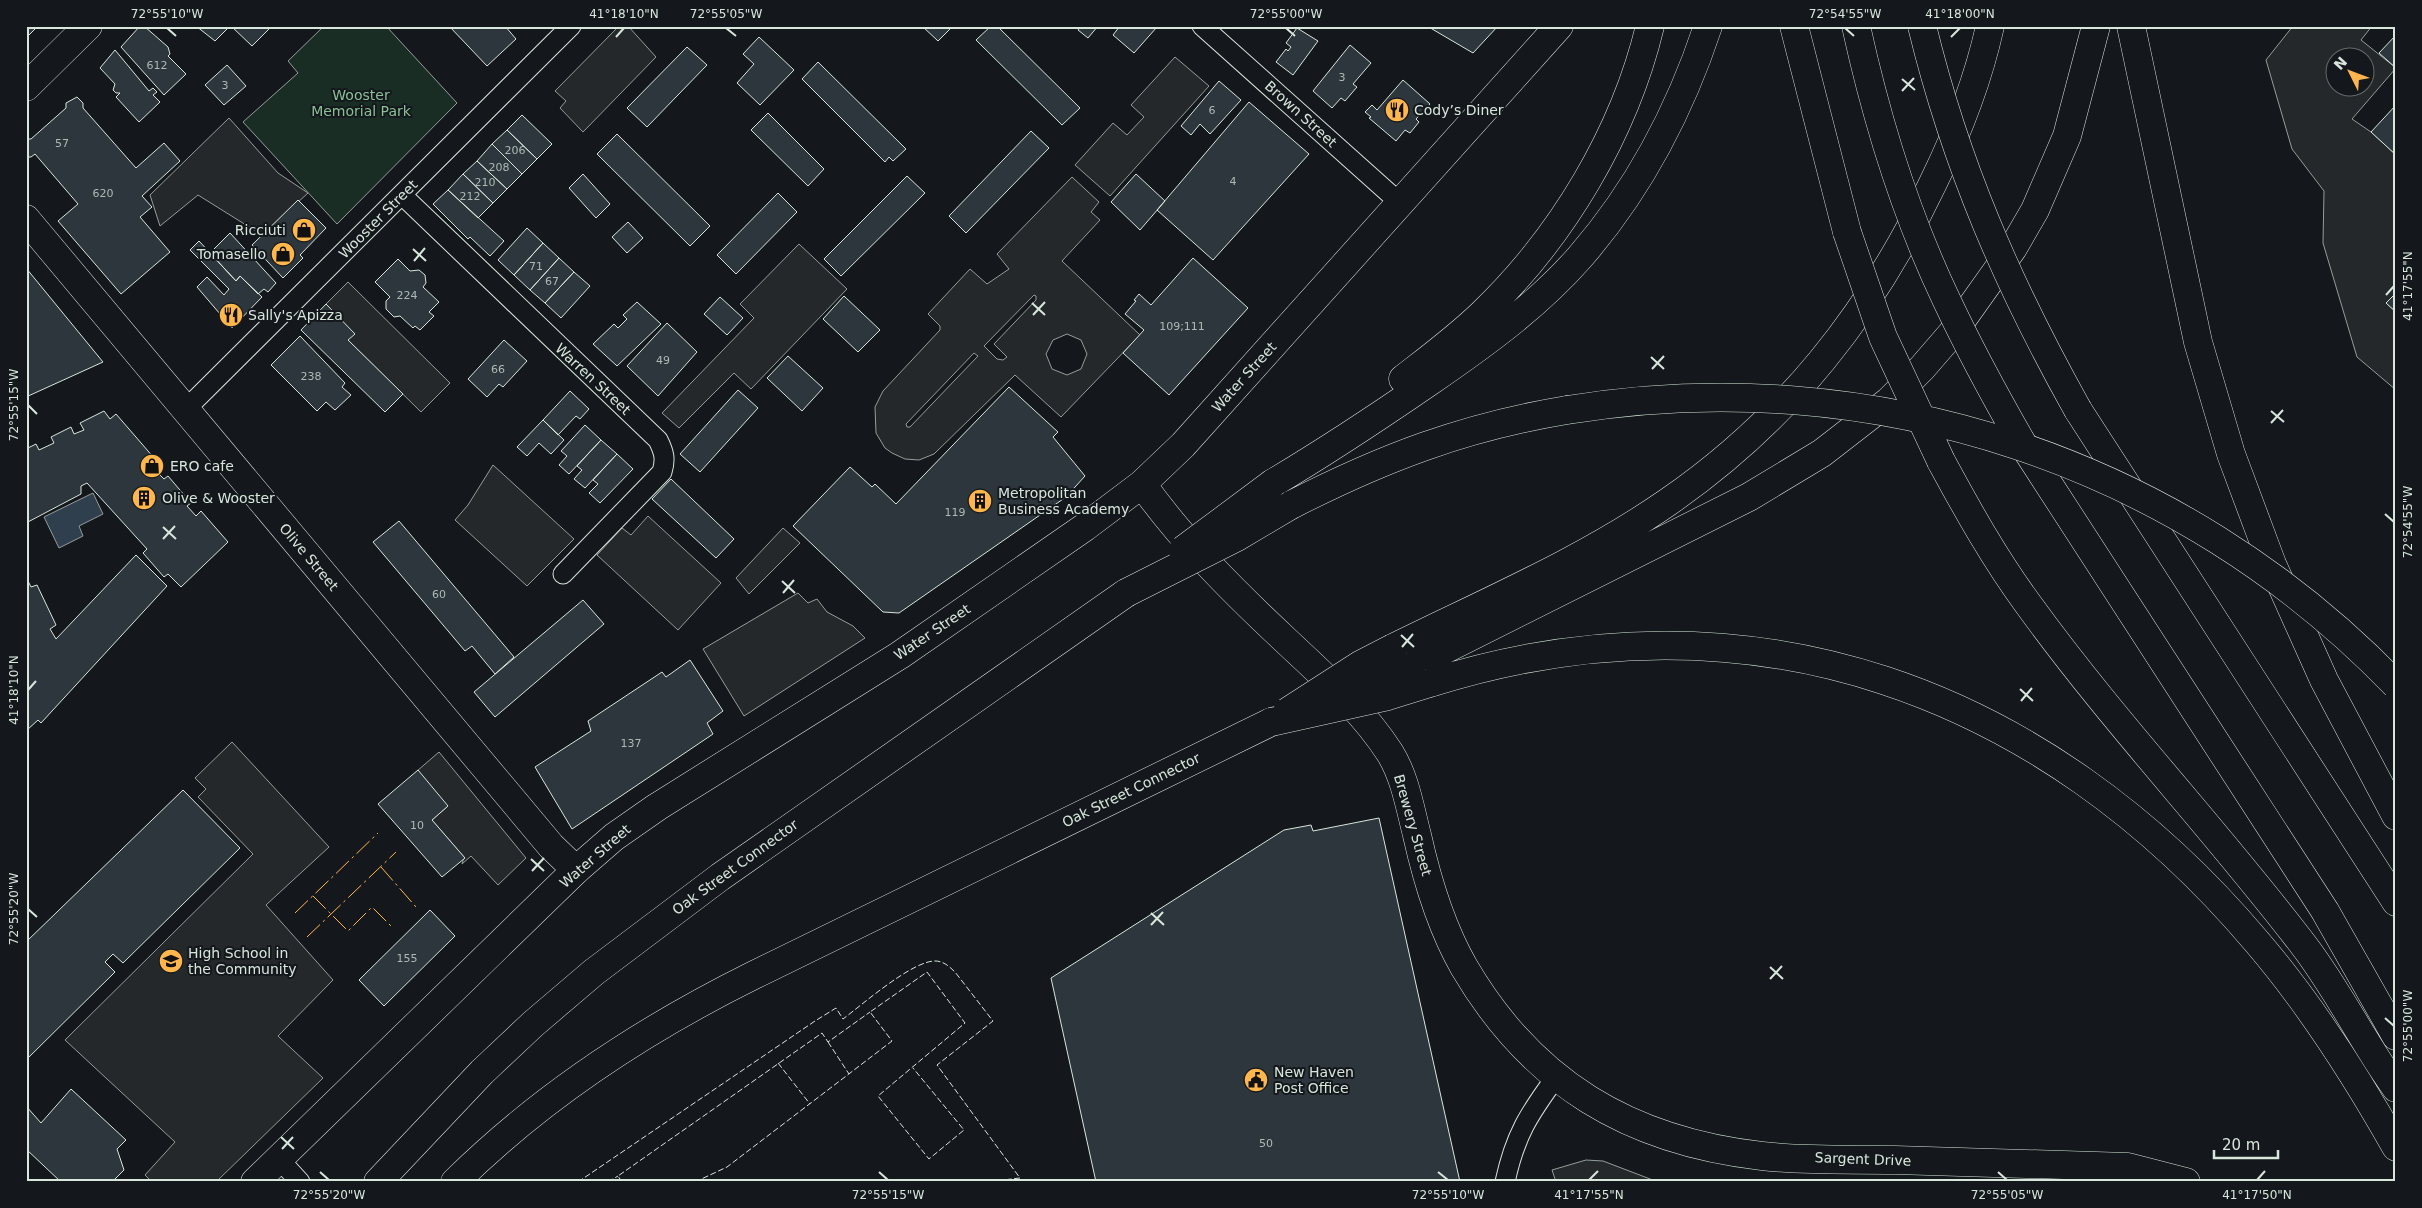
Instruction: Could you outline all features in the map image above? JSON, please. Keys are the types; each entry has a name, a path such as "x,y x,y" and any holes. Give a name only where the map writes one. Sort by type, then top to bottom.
{"main road":[{"path":"26,87 88,26"},
{"name":"Water Street","path":"255,1182 576,870 614,837 657,807 900,655 1085,527 1142,484 1183,445 1559,26"},
{"path":"1126,593 1273,482 1327,432 1400,381 1458,336 1509,286 1548,239 1576,198 1611,134 1634,80 1650,26"},
{"path":"1273,482 1339,444 1485,343 1523,312 1580,257 1605,227 1649,162 1684,93 1708,26"},
{"path":"1794,26 1847,232 1883,337 1941,462 1984,540 2027,603 2116,718 2306,948 2352,1019 2375,1059 2396,1088"},
{"path":"1856,26 1866,72 1916,226 1945,298 1979,367 2022,443 2325,911 2396,1036"},
{"path":"1922,26 1945,109 1977,204 2020,304 2078,410 2396,902"},
{"path":"1271,722 1388,696 1411,665 1550,570 1632,526 1706,474 1743,442 1811,376 1872,295 1916,219 1962,119 1977,80 1990,26"},
{"path":"1411,665 1749,498 1822,453 1889,401 1922,368 1959,324 2013,248 2035,210 2067,136 2096,26"},
{"path":"2131,26 2164,189 2208,380 2230,454 2272,564 2324,680 2396,816"},
{"name":"Olive Street","path":"26,219 552,846 576,870"},
{"path":"1126,593 1237,537 1290,505 1402,453 1482,427 1567,410 1686,396 1770,398 1884,411 1975,431 2062,462 2105,480 2153,504 2215,539 2298,597 2335,627 2396,685"},
{"name":"Brewery Street","path":"1142,484 1162,513 1195,550 1359,711 1376,733 1393,758 1405,789 1438,908 1463,965 1502,1020 1526,1048 1556,1077"},
{"name":"Oak Street Connector","path":"381,1178 482,1072 532,1024 594,972 720,877 1126,593"},
{"path":"1271,722 1360,665 1411,665 1515,660 1598,647 1717,646 1765,651 1840,667 1912,690 1961,711 2033,749 2098,792 2166,848 2204,885 2276,964 2355,1078 2396,1147"},
{"name":"Oak Street Connector","path":"455,1182 500,1140 562,1091 617,1052 684,1011 754,974 1271,722"},
{"name":"Sargent Drive","path":"1556,1077 1593,1104 1656,1133 1699,1145 1763,1156 2128,1167 2186,1182"}],"street":[{"name":"Wooster Street","path":"185,410 571,26"},
{"name":"Brown Street","path":"1202,26 1400,203"},
{"name":"Warren Street","path":"402,195 658,440 663,451 665,462 662,472 563,574"},
{"path":"1505,1182 1516,1139 1532,1109 1556,1077"},
{"path":"279,1159 300,1182"}],"green space":[{"name":"Wooster Memorial Park","path":"324,26 386,26 457,103 337,224 243,122 298,73 288,61"}],"shaded area":[{"path":"619,26 628,26 656,57 583,132 560,108 566,101 555,91"},
{"path":"2293,26 2372,26 2361,40 2371,48 2324,48 2324,98 2370,98 2352,119 2371,132 2396,155 2396,293 2386,303 2396,312 2396,390 2357,357 2323,243 2324,191 2292,149 2266,60"},
{"path":"2374,50 2396,68 2374,94"},
{"path":"1175,57 1209,86 1110,196 1075,165 1113,123 1127,135 1144,117 1131,105"},
{"path":"229,118 278,173 308,193 262,235 198,195 160,226 150,195"},
{"path":"1072,177 1099,202 1091,212 1100,220 1062,261 1140,335 1061,417 1015,375 934,454 919,460 905,459 892,453 885,448 876,433 875,407 883,391 940,330 940,326 928,314 970,269 987,284 1009,269 997,254","holes":["1034,295 1036,300 994,344 1007,357 1003,360 997,359 984,346","1067,334 1081,340 1087,354 1081,369 1067,375 1052,369 1046,354 1053,340","974,353 978,356 910,427 907,427 906,424"]},
{"path":"799,244 847,289 751,389 734,373 679,428 662,413 754,318 740,304"},
{"path":"348,282 450,383 421,412 348,340 326,304"},
{"path":"493,465 574,539 527,586 455,520 468,505"},
{"path":"648,516 721,583 678,630 597,555 622,528 631,535"},
{"path":"783,528 800,543 749,594 736,578"},
{"path":"798,593 808,603 817,599 827,612 853,626 865,638 744,716 703,649"},
{"path":"232,742 329,847 266,905 333,980 278,1036 323,1078 216,1182 152,1182 145,1175 175,1142 65,1040 253,854 198,797 206,789 195,778"},
{"path":"439,752 526,858 498,885 471,856 462,864 464,857 432,820 447,807 417,771"},
{"path":"1586,1160 1603,1161 1658,1182 1556,1182 1552,1170"}],"water":[{"path":"93,493 103,514 79,526 83,536 59,548 44,517"}],"building":[{"path":"26,26 38,26 26,38"},
{"path":"140,26 144,26 168,47 170,54 168,56 186,74 164,95 121,47"},
{"path":"196,26 230,26 215,41"},
{"path":"231,26 269,26 270,28 252,46"},
{"path":"449,26 505,26 516,39 487,66"},
{"path":"922,26 953,26 938,41"},
{"path":"991,26 997,26 1080,108 1062,125 976,40"},
{"path":"1081,26 1098,26 1088,38 1078,30"},
{"path":"1120,26 1157,27 1134,53 1113,35"},
{"path":"1427,26 1498,26 1473,53"},
{"path":"1297,28 1318,41 1293,75 1276,62 1286,49 1288,51 1291,47 1286,43"},
{"path":"2396,35 2396,68 2379,53"},
{"path":"759,37 794,70 760,105 737,83 754,64 743,54"},
{"path":"1350,45 1371,63 1353,84 1357,87 1345,101 1341,98 1332,108 1313,91"},
{"path":"687,47 707,65 647,127 627,108"},
{"path":"115,50 149,91 153,88 157,92 153,95 160,102 139,122 116,97 120,93 116,93 113,90 115,84 100,68"},
{"path":"818,62 906,149 893,161 889,157 885,162 802,79"},
{"path":"227,65 246,86 224,105 205,85"},
{"path":"1403,80 1430,104 1416,119 1419,122 1410,133 1405,130 1396,141 1369,118 1371,117 1365,112 1372,105 1377,110"},
{"path":"1219,81 1241,100 1210,134 1200,124 1191,135 1181,126"},
{"path":"77,97 83,103 83,108 136,168 164,143 180,161 142,196 152,207 140,217 170,252 121,294 58,221 78,204 35,154 31,157 26,157 26,139 31,139 66,108 66,103"},
{"path":"1249,102 1309,154 1213,260 1157,210"},
{"path":"2396,105 2396,155 2371,132"},
{"path":"768,113 824,169 808,186 751,130"},
{"path":"522,115 552,144 537,159 507,130"},
{"path":"507,130 537,159 522,174 492,144"},
{"path":"1031,131 1049,148 966,233 949,216"},
{"path":"617,134 710,226 690,246 597,154"},
{"path":"492,144 522,174 507,189 477,161"},
{"path":"477,161 507,189 493,203 463,174"},
{"path":"463,174 493,203 478,218 448,190"},
{"path":"583,174 610,204 596,218 569,188"},
{"path":"1136,174 1165,201 1140,230 1111,202"},
{"path":"907,176 925,193 841,276 824,259"},
{"path":"448,190 504,241 490,256 470,237 468,239 433,204"},
{"path":"778,193 797,212 736,274 717,255"},
{"path":"298,200 326,228 300,255 303,258 283,278 252,245"},
{"path":"628,222 643,238 627,253 612,237"},
{"path":"527,228 543,243 514,275 498,260"},
{"path":"230,233 276,283 268,292 264,289 258,294 240,276 236,281 210,253"},
{"path":"199,241 236,281 240,276 262,297 232,328 197,287 207,277 224,295 229,289 190,250"},
{"path":"543,243 559,258 530,290 514,275"},
{"path":"559,258 574,272 545,303 530,290"},
{"path":"1193,258 1248,308 1169,395 1123,353 1144,330 1125,314 1136,301 1134,300 1139,294 1151,305"},
{"path":"398,259 410,271 419,270 425,275 426,283 423,287 439,302 429,312 434,316 420,330 415,326 413,328 400,316 394,317 386,309 386,301 390,297 375,282"},
{"path":"26,268 103,362 26,397"},
{"path":"574,272 590,286 561,318 545,303"},
{"path":"2396,293 2396,312 2386,303"},
{"path":"844,296 880,330 858,352 823,319"},
{"path":"720,297 743,318 727,335 704,314"},
{"path":"637,302 661,324 617,366 593,344 614,324 618,328 627,319 623,315"},
{"path":"326,304 355,334 348,340 403,394 385,412 301,330"},
{"path":"667,323 697,352 658,396 627,366"},
{"path":"300,336 345,383 342,387 351,395 335,410 326,402 317,411 271,365"},
{"path":"504,340 527,361 503,387 499,384 487,397 468,379"},
{"path":"788,356 823,388 802,411 767,378"},
{"name":"Metropolitan Business Academy","path":"1009,387 1058,432 1053,437 1085,476 1066,497 899,613 883,612 793,526 850,467 872,487 875,484 896,504"},
{"path":"738,390 758,408 700,472 680,454"},
{"path":"570,391 589,409 580,419 576,416 558,435 543,420"},
{"name":"Olive & Wooster","path":"104,411 110,419 116,414 161,466 156,471 164,479 168,476 191,503 187,506 196,516 201,511 228,542 181,587 168,574 164,577 143,553 147,549 87,483 81,486 81,494 26,523 26,449 36,444 39,450 54,443 51,437 71,427 74,434 84,430 80,423"},
{"path":"543,420 564,440 551,454 539,443 527,456 517,447"},
{"path":"585,425 601,440 569,474 559,465 567,456 561,451"},
{"path":"601,440 617,454 585,488 574,479 582,470 577,466"},
{"path":"617,454 633,469 600,503 589,493 598,484 593,480"},
{"path":"671,479 734,539 716,558 652,499"},
{"path":"399,521 514,657 495,674 472,646 465,651 373,542"},
{"path":"136,555 167,586 41,723 38,720 26,731 26,577 31,587 37,585 56,625 50,629 56,639"},
{"path":"583,600 604,624 495,717 474,692"},
{"path":"690,660 723,711 707,723 713,734 572,829 535,767 591,731 588,721 662,672 666,677"},
{"path":"418,770 448,806 432,820 465,858 442,877 378,804"},
{"path":"183,790 240,848 123,963 113,954 105,962 115,972 26,1060 26,942"},
{"name":"New Haven Post Office","path":"1379,818 1460,1182 1096,1182 1051,978 1284,830 1311,825 1313,831"},
{"path":"430,910 455,936 384,1006 359,980"},
{"path":"71,1089 126,1140 117,1149 124,1170 112,1182 61,1182 26,1149 26,1106 41,1123"}],"fence":[{"path":"578,1182 815,1021 836,1008 843,1019 901,975 925,963 935,961 946,964 955,972 993,1021 937,1065 1020,1178 986,1182"},
{"path":"695,1182 727,1167 892,1041 870,1012 927,972 965,1023 878,1096 929,1159 964,1130 913,1068"},
{"path":"622,1182 618,1176 822,1033 828,1042 870,1012"},
{"path":"828,1042 849,1074"},
{"path":"778,1063 810,1104"},
{"path":"608,1182 618,1176"}],"power":[{"path":"295,913 378,833"},
{"path":"307,937 396,852"},
{"path":"381,867 416,907"},
{"path":"313,896 348,931 372,907 393,928"}],"place":[{"name":"Cody’s Diner","path":"1397,110"},
{"name":"Ricciuti","path":"304,230"},
{"name":"Tomasello","path":"283,254"},
{"name":"Sally's Apizza","path":"231,315"},
{"name":"ERO cafe","path":"152,466"},
{"name":"Olive & Wooster","path":"144,498"},
{"name":"Metropolitan Business Academy","path":"980,501"},
{"name":"High School in the Community","path":"171,961"},
{"name":"New Haven Post Office","path":"1256,1080"}]}
